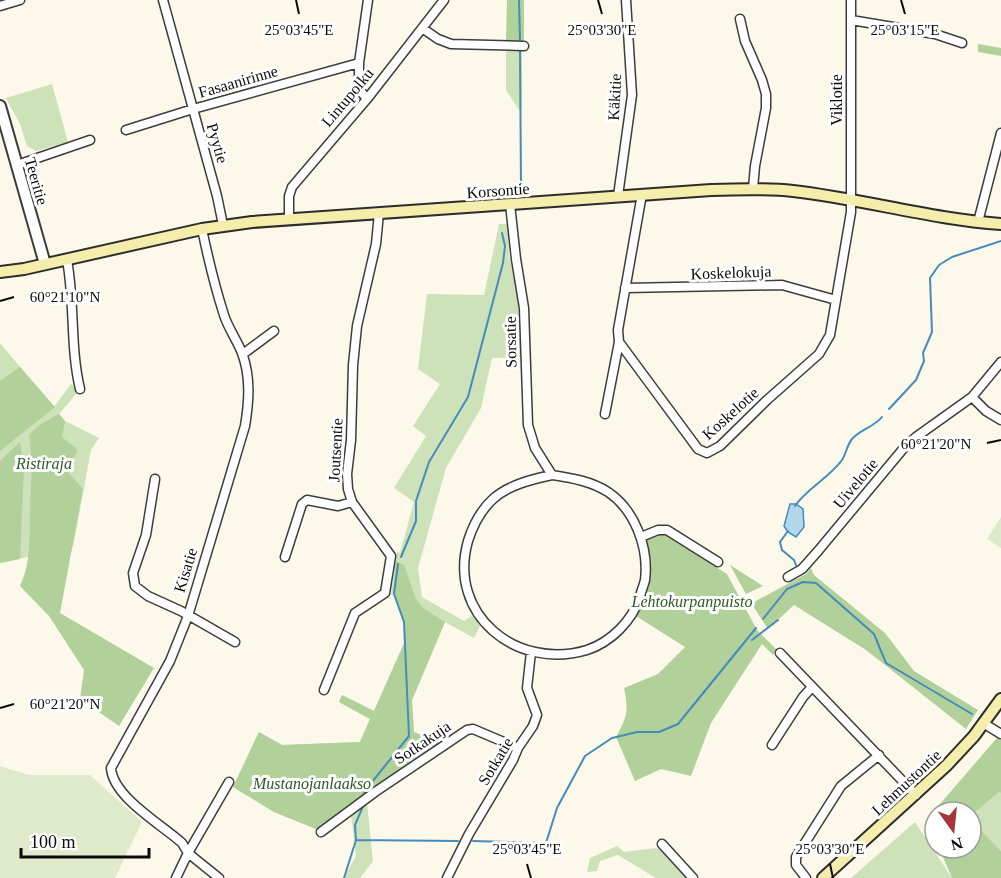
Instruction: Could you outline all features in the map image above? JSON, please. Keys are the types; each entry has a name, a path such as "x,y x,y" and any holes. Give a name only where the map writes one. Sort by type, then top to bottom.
{"main road":[{"name":"Korsontie","path":"0,272 67,260 223,225 753,188 795,191 1001,224"},
{"name":"Lehmustontie","path":"823,878 916,795 959,753 1001,699"}],"street":[{"path":"0,6 20,0"},
{"name":"Pyytie","path":"163,0 217,195 223,225"},
{"path":"367,99 359,89 359,63 368,0"},
{"name":"Lintupolku","path":"289,219 291,187 367,99 444,0"},
{"name":"Käkitie","path":"618,196 632,95 626,0"},
{"name":"Viklotie","path":"851,0 851,200"},
{"path":"740,19 745,40 766,94 766,108 753,188"},
{"path":"851,20 935,34 962,43"},
{"path":"422,28 438,39 451,44 524,46"},
{"name":"Fasaanirinne","path":"126,130 359,63"},
{"name":"Teeritie","path":"0,106 45,264"},
{"path":"978,222 1001,134"},
{"path":"17,165 90,140"},
{"path":"605,414 619,342 618,330 642,194"},
{"name":"Koskelotie","path":"619,342 698,449 707,453 720,446 826,345 830,335 851,212 851,200"},
{"name":"Sorsatie","path":"510,204 524,308 528,425 535,448 552,475"},
{"name":"Joutsentie","path":"324,690 355,613 385,592 390,572 391,556 352,502 347,474 357,326 376,244 379,213"},
{"name":"Kisatie","path":"188,853 182,843 123,794 114,783 111,768 163,677 188,616 249,402 249,381 243,354 225,319 202,229"},
{"path":"67,260 73,312 76,372 80,389"},
{"name":"Koskelokuja","path":"625,288 782,285 836,300"},
{"path":"243,354 274,331"},
{"name":"Uivelotie","path":"788,577 802,570 903,449 916,437 972,398 1001,362"},
{"path":"972,398 1001,420"},
{"path":"552,475 576,478 609,492 633,520 641,537 645,580 637,604 627,621 614,634 594,647 576,653 554,656 531,652 500,638 483,622 475,609 463,570 470,534 479,516 493,499 504,491 552,475"},
{"path":"155,479 146,535 133,573 135,586 148,596 235,642"},
{"path":"285,557 302,504 308,500 338,506 352,502"},
{"path":"641,537 658,530 667,530 718,562"},
{"name":"Sotkatie","path":"447,878 469,834 518,748 530,732 537,715 527,688 531,652"},
{"path":"780,654 916,795"},
{"path":"772,745 812,687"},
{"path":"983,723 1001,734"},
{"name":"Sotkakuja","path":"321,832 366,798 467,730 473,729 518,748"},
{"path":"806,878 796,865 796,856 841,786 879,755"},
{"path":"176,878 229,782"},
{"path":"662,844 693,878"},
{"path":"188,853 219,878"}],"green space":[{"path":"507,0 524,0 524,42 506,42"},
{"path":"978,44 1001,48 1001,56 978,52"},
{"path":"506,50 522,50 522,109 519,110 506,90"},
{"path":"52,84 68,142 36,151 27,146 20,124 6,98"},
{"name":"Mustanojanlaakso","path":"499,224 508,224 509,255 518,301 521,357 492,358 481,408 446,468 418,568 422,597 464,621 473,615 480,626 474,638 445,622 412,700 414,732 439,743 316,829 274,812 233,787 259,732 282,745 360,742 370,719 339,702 342,695 374,711 405,641 404,622 394,594 391,595 397,552 400,553 414,502 394,488 426,436 413,426 440,384 418,369 427,294 484,295"},
{"name":"Ristiraja","path":"0,343 54,407 71,384 77,389 76,394 59,414 65,421 99,438 91,450 73,547 0,563"},
{"path":"20,367 55,407 0,451 0,381"},
{"path":"59,414 65,421 62,437 78,450 67,471 83,489 60,613 154,668 119,726 80,699 84,670 49,616 20,586 24,577 29,548 31,453 29,435 41,424"},
{"path":"20,442 24,468 20,559 0,563 0,461"},
{"path":"1001,517 1001,548 987,539"},
{"name":"Lehtokurpanpuisto","path":"665,535 727,574 757,630 777,650 773,655 762,644 711,723 691,776 661,769 635,781 616,737 626,714 624,688 658,674 685,647 636,616 647,586 645,539"},
{"path":"396,561 404,565 416,599 423,608 445,622 412,700 414,732 439,743 316,829 274,812 233,787 259,732 282,745 360,742 370,719 339,702 342,695 374,711 405,641 404,622 393,593"},
{"path":"730,565 763,586 746,594"},
{"path":"811,568 814,575 885,633 914,671 978,710 966,729 866,650 794,605 768,629 753,606 754,602 806,574"},
{"path":"997,738 1001,740 1001,793 999,792 983,806 983,800 943,800"},
{"path":"0,766 29,775 90,775 142,822 115,878 0,878"},
{"path":"999,792 1001,793 1001,851 983,832 983,806"},
{"path":"367,803 373,861 360,878 344,878 356,856 351,815"},
{"path":"915,822 923,834 923,860 940,860 952,878 851,878"},
{"path":"983,832 1001,851 1001,878 952,878 944,860 983,860"},
{"path":"617,846 624,852 656,848 662,851 687,878 656,878 618,855 600,861 597,871 587,872 590,858"}],"water":[{"path":"790,504 796,504 803,509 804,527 796,537 784,526"}],"waterway":[{"path":"519,0 520,40"},
{"path":"520,50 521,185"},
{"path":"401,557 416,521 416,501 429,462 468,397 503,263 505,246 502,233"},
{"path":"889,409 916,380 924,361 923,353 932,332 930,278 939,265 952,257 1001,241"},
{"path":"795,506 837,466 852,439 882,417"},
{"path":"788,531 780,542 782,550 794,560 796,565"},
{"path":"364,792 409,736 404,622 394,594 398,564"},
{"path":"763,619 787,589 803,582 816,583 874,634 886,663 972,714"},
{"path":"752,640 778,620"},
{"path":"473,841 546,843 557,808 585,756 612,738 637,732 659,732 678,724 756,628"},
{"path":"344,878 356,840 355,825 364,804"},
{"path":"356,840 458,841"}]}
